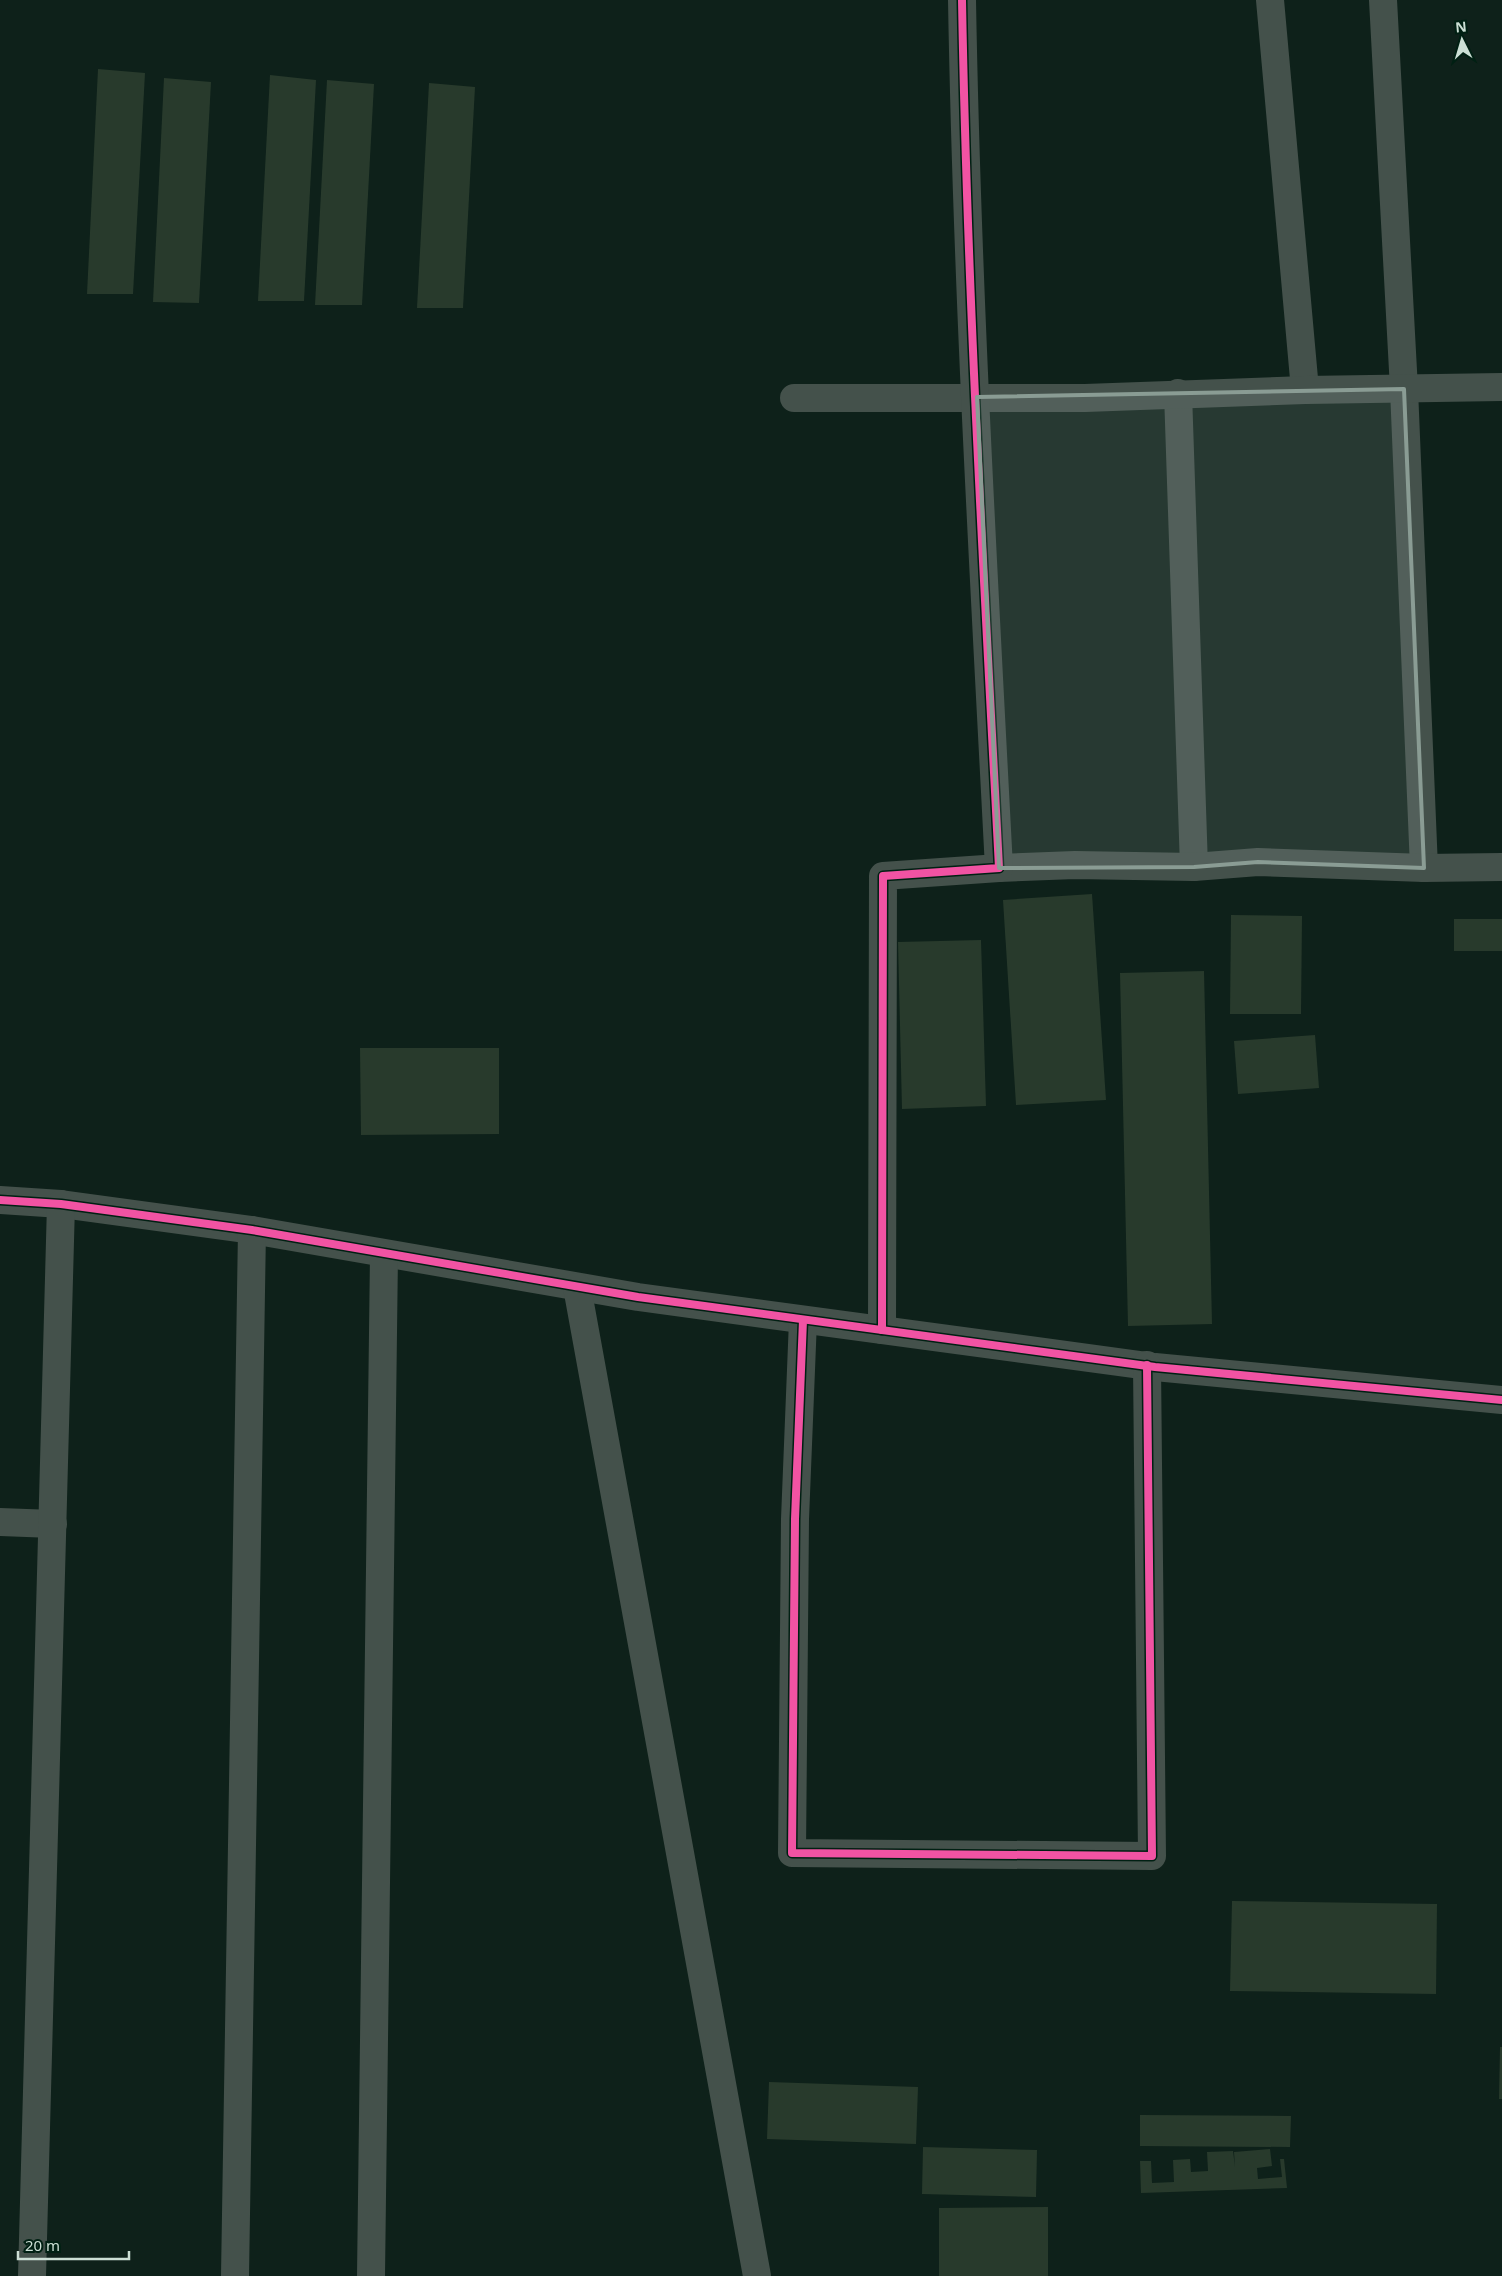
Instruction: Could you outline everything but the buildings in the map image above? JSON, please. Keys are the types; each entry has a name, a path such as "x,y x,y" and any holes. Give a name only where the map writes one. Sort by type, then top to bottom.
{"street":[{"path":"962,0 964,111 976,397 999,868"},
{"path":"1270,0 1306,390"},
{"path":"1383,0 1404,389 1424,868"},
{"path":"794,398 1085,398 1178,393 1502,386"},
{"path":"1178,393 1194,867"},
{"path":"882,1330 883,876 1075,865 1194,867 1258,862 1424,868 1502,867"},
{"path":"0,1200 61,1204 252,1230 577,1287 803,1320 1147,1366 1502,1400"},
{"path":"32,2276 61,1204"},
{"path":"235,2276 252,1230"},
{"path":"370,2276 384,1254"},
{"path":"577,1287 757,2276"},
{"path":"803,1320 795,1519 792,1853 1152,1856 1147,1366"},
{"path":"0,1522 53,1524"}],"highlighted area":[{"path":"1404,389 1424,868 1258,862 1194,867 999,868 977,397"}],"cycle path":[{"path":"882,1330 883,876 999,868 972,325 962,0"},
{"path":"0,1200 61,1204 252,1230 638,1297 1155,1367 1502,1400"},
{"path":"803,1320 795,1519 792,1853 1152,1856 1147,1365"}]}
